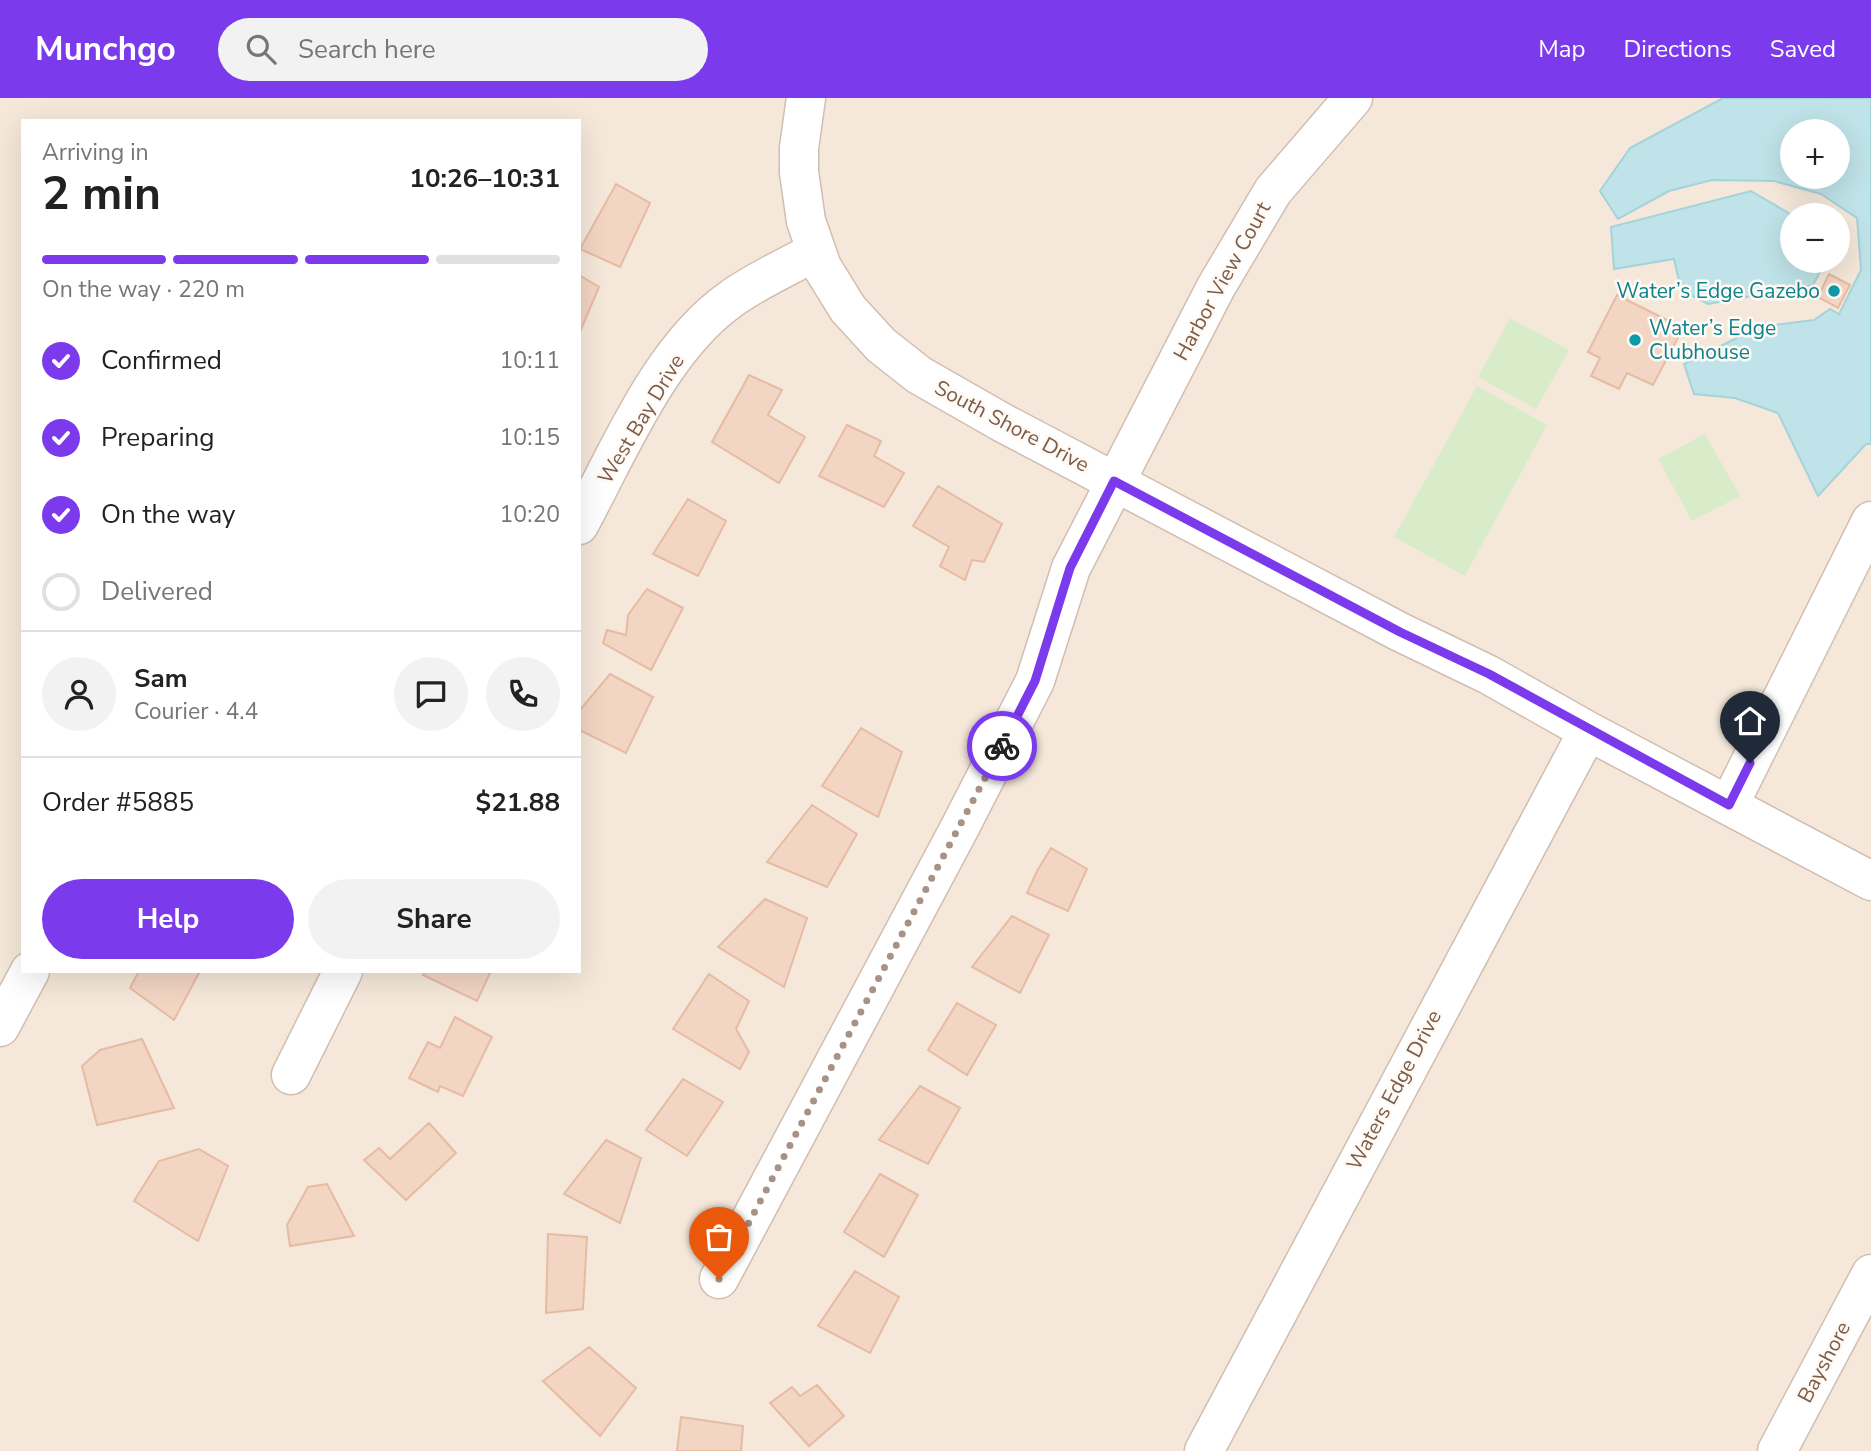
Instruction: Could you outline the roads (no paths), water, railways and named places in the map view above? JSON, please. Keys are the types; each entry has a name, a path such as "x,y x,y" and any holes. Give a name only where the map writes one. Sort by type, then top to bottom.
{"street":[{"name":"South Shore Drive","path":"806,98 799,148 799,172 806,221 822,267 848,309 881,345 910,368 1003,422 1400,632 1489,674 1588,731 1871,881"},
{"name":"Harbor View Court","path":"719,1279 1035,681 1070,568 1216,287 1273,191 1353,98"},
{"name":"West Bay Drive","path":"581,521 640,411 695,332 730,299 816,251"},
{"path":"1729,805 1871,521"},
{"name":"Waters Edge Drive","path":"1204,1451 1588,731"},
{"path":"0,1027 29,973"},
{"path":"291,1075 342,973"},
{"name":"Bayshore","path":"1777,1451 1871,1273"}],"water":[{"path":"1723,98 1871,98 1871,444 1866,444 1818,496 1778,413 1735,398 1694,394 1684,364 1759,327 1814,320 1830,309 1839,314 1861,270 1857,218 1850,213 1850,203 1834,203 1821,194 1803,189 1850,189 1850,119 1780,119 1780,183 1712,180 1669,191 1618,219 1600,191 1630,148"},
{"path":"1751,191 1780,208 1780,273 1819,273 1813,285 1708,304 1681,290 1674,259 1614,269 1611,227"}],"place":[{"name":"Water’s Edge Gazebo","path":"1834,291"},
{"name":"Water’s Edge Clubhouse","path":"1635,340"}]}
